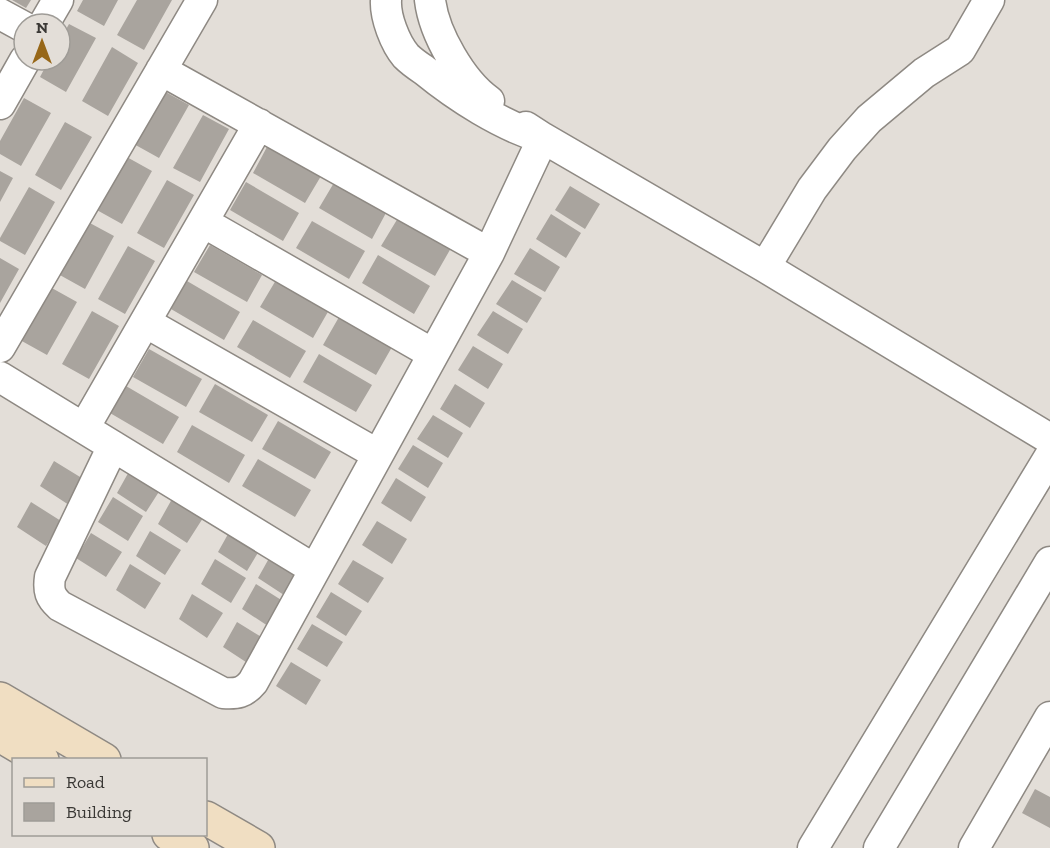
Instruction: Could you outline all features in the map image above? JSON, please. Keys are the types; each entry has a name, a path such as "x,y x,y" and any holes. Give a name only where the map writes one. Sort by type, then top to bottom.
{"street":[{"path":"0,347 202,0"},
{"path":"386,0 394,34 405,55 437,81 487,113 522,132 543,138"},
{"path":"430,0 449,55 477,93 543,138 765,267 1050,439"},
{"path":"765,267 812,189 842,148 869,119 924,73 960,50 989,0"},
{"path":"161,70 489,253"},
{"path":"0,104 18,72"},
{"path":"84,428 259,124"},
{"path":"112,446 50,578 49,589 52,599 60,606 222,693 235,694 245,691 253,681 489,253 543,138"},
{"path":"203,222 433,354"},
{"path":"145,322 377,454"},
{"path":"0,377 314,569"},
{"path":"813,848 1050,456"},
{"path":"879,848 1050,562"},
{"path":"0,699 102,758"},
{"path":"974,848 1050,717"},
{"path":"0,735 40,758"},
{"path":"207,819 258,848"},
{"path":"172,836 192,848"}],"building":[{"path":"12,0 31,0 26,8"},
{"path":"83,0 118,0 104,26 77,11"},
{"path":"137,0 172,0 144,50 117,35"},
{"path":"72,26 96,38 66,92 40,77 43,72 72,72"},
{"path":"112,47 138,63 108,116 82,101"},
{"path":"162,90 189,105 159,158 132,143"},
{"path":"24,98 51,113 21,166 0,154 0,141"},
{"path":"203,115 229,129 200,182 173,168"},
{"path":"65,122 92,137 61,190 35,175"},
{"path":"268,145 321,176 305,203 253,173"},
{"path":"125,156 152,171 122,224 95,209"},
{"path":"0,171 13,178 0,202"},
{"path":"167,180 194,195 164,248 137,233"},
{"path":"335,181 387,211 372,239 319,208"},
{"path":"246,182 299,213 283,241 230,210"},
{"path":"570,186 600,204 585,229 555,210"},
{"path":"29,187 55,202 25,255 0,241 0,238"},
{"path":"551,214 581,233 566,258 536,239"},
{"path":"398,218 451,248 435,276 381,246"},
{"path":"312,221 365,251 349,279 296,248"},
{"path":"88,222 114,236 85,289 58,274"},
{"path":"210,245 262,275 247,302 194,272"},
{"path":"128,246 155,261 125,314 98,299"},
{"path":"530,248 560,267 545,292 514,274"},
{"path":"378,255 430,286 414,314 362,283"},
{"path":"0,258 19,269 0,303"},
{"path":"276,280 329,310 313,338 260,307"},
{"path":"512,280 542,298 527,323 496,304"},
{"path":"187,281 240,312 224,340 171,309"},
{"path":"50,287 77,302 47,355 20,340"},
{"path":"92,311 119,326 89,379 62,364"},
{"path":"493,311 523,329 508,354 477,335"},
{"path":"339,317 392,347 376,375 323,345"},
{"path":"253,320 306,351 290,378 237,347"},
{"path":"473,346 503,364 488,389 458,370"},
{"path":"149,349 202,379 186,407 133,377"},
{"path":"319,354 372,385 356,412 303,382"},
{"path":"215,384 268,415 252,442 199,412"},
{"path":"455,384 485,403 470,428 440,409"},
{"path":"126,386 179,417 163,444 110,413"},
{"path":"433,415 463,433 448,458 417,439"},
{"path":"278,421 331,452 315,479 262,449"},
{"path":"192,425 245,455 229,483 177,452"},
{"path":"413,445 443,463 428,488 398,469"},
{"path":"258,459 311,490 295,517 242,486"},
{"path":"54,461 85,480 69,505 40,486"},
{"path":"131,468 162,487 146,512 117,493"},
{"path":"396,478 426,497 411,522 381,503"},
{"path":"113,497 143,516 128,541 98,522"},
{"path":"172,499 203,518 187,543 158,524"},
{"path":"31,502 61,521 46,546 17,527"},
{"path":"377,521 407,539 392,564 362,545"},
{"path":"232,527 262,546 247,571 218,552"},
{"path":"150,531 181,550 165,575 136,556"},
{"path":"91,533 122,552 106,577 76,558"},
{"path":"272,553 303,572 287,597 258,578"},
{"path":"215,559 246,578 231,603 201,584"},
{"path":"353,560 384,578 368,603 338,584"},
{"path":"130,564 161,583 145,609 116,590"},
{"path":"256,584 286,603 271,628 242,609"},
{"path":"331,592 362,611 346,636 316,617"},
{"path":"192,594 223,613 207,638 179,619"},
{"path":"237,622 268,641 252,666 223,647"},
{"path":"312,624 343,642 327,667 297,649"},
{"path":"291,662 321,680 306,705 276,686"},
{"path":"1035,789 1050,797 1050,828 1022,813"}]}
